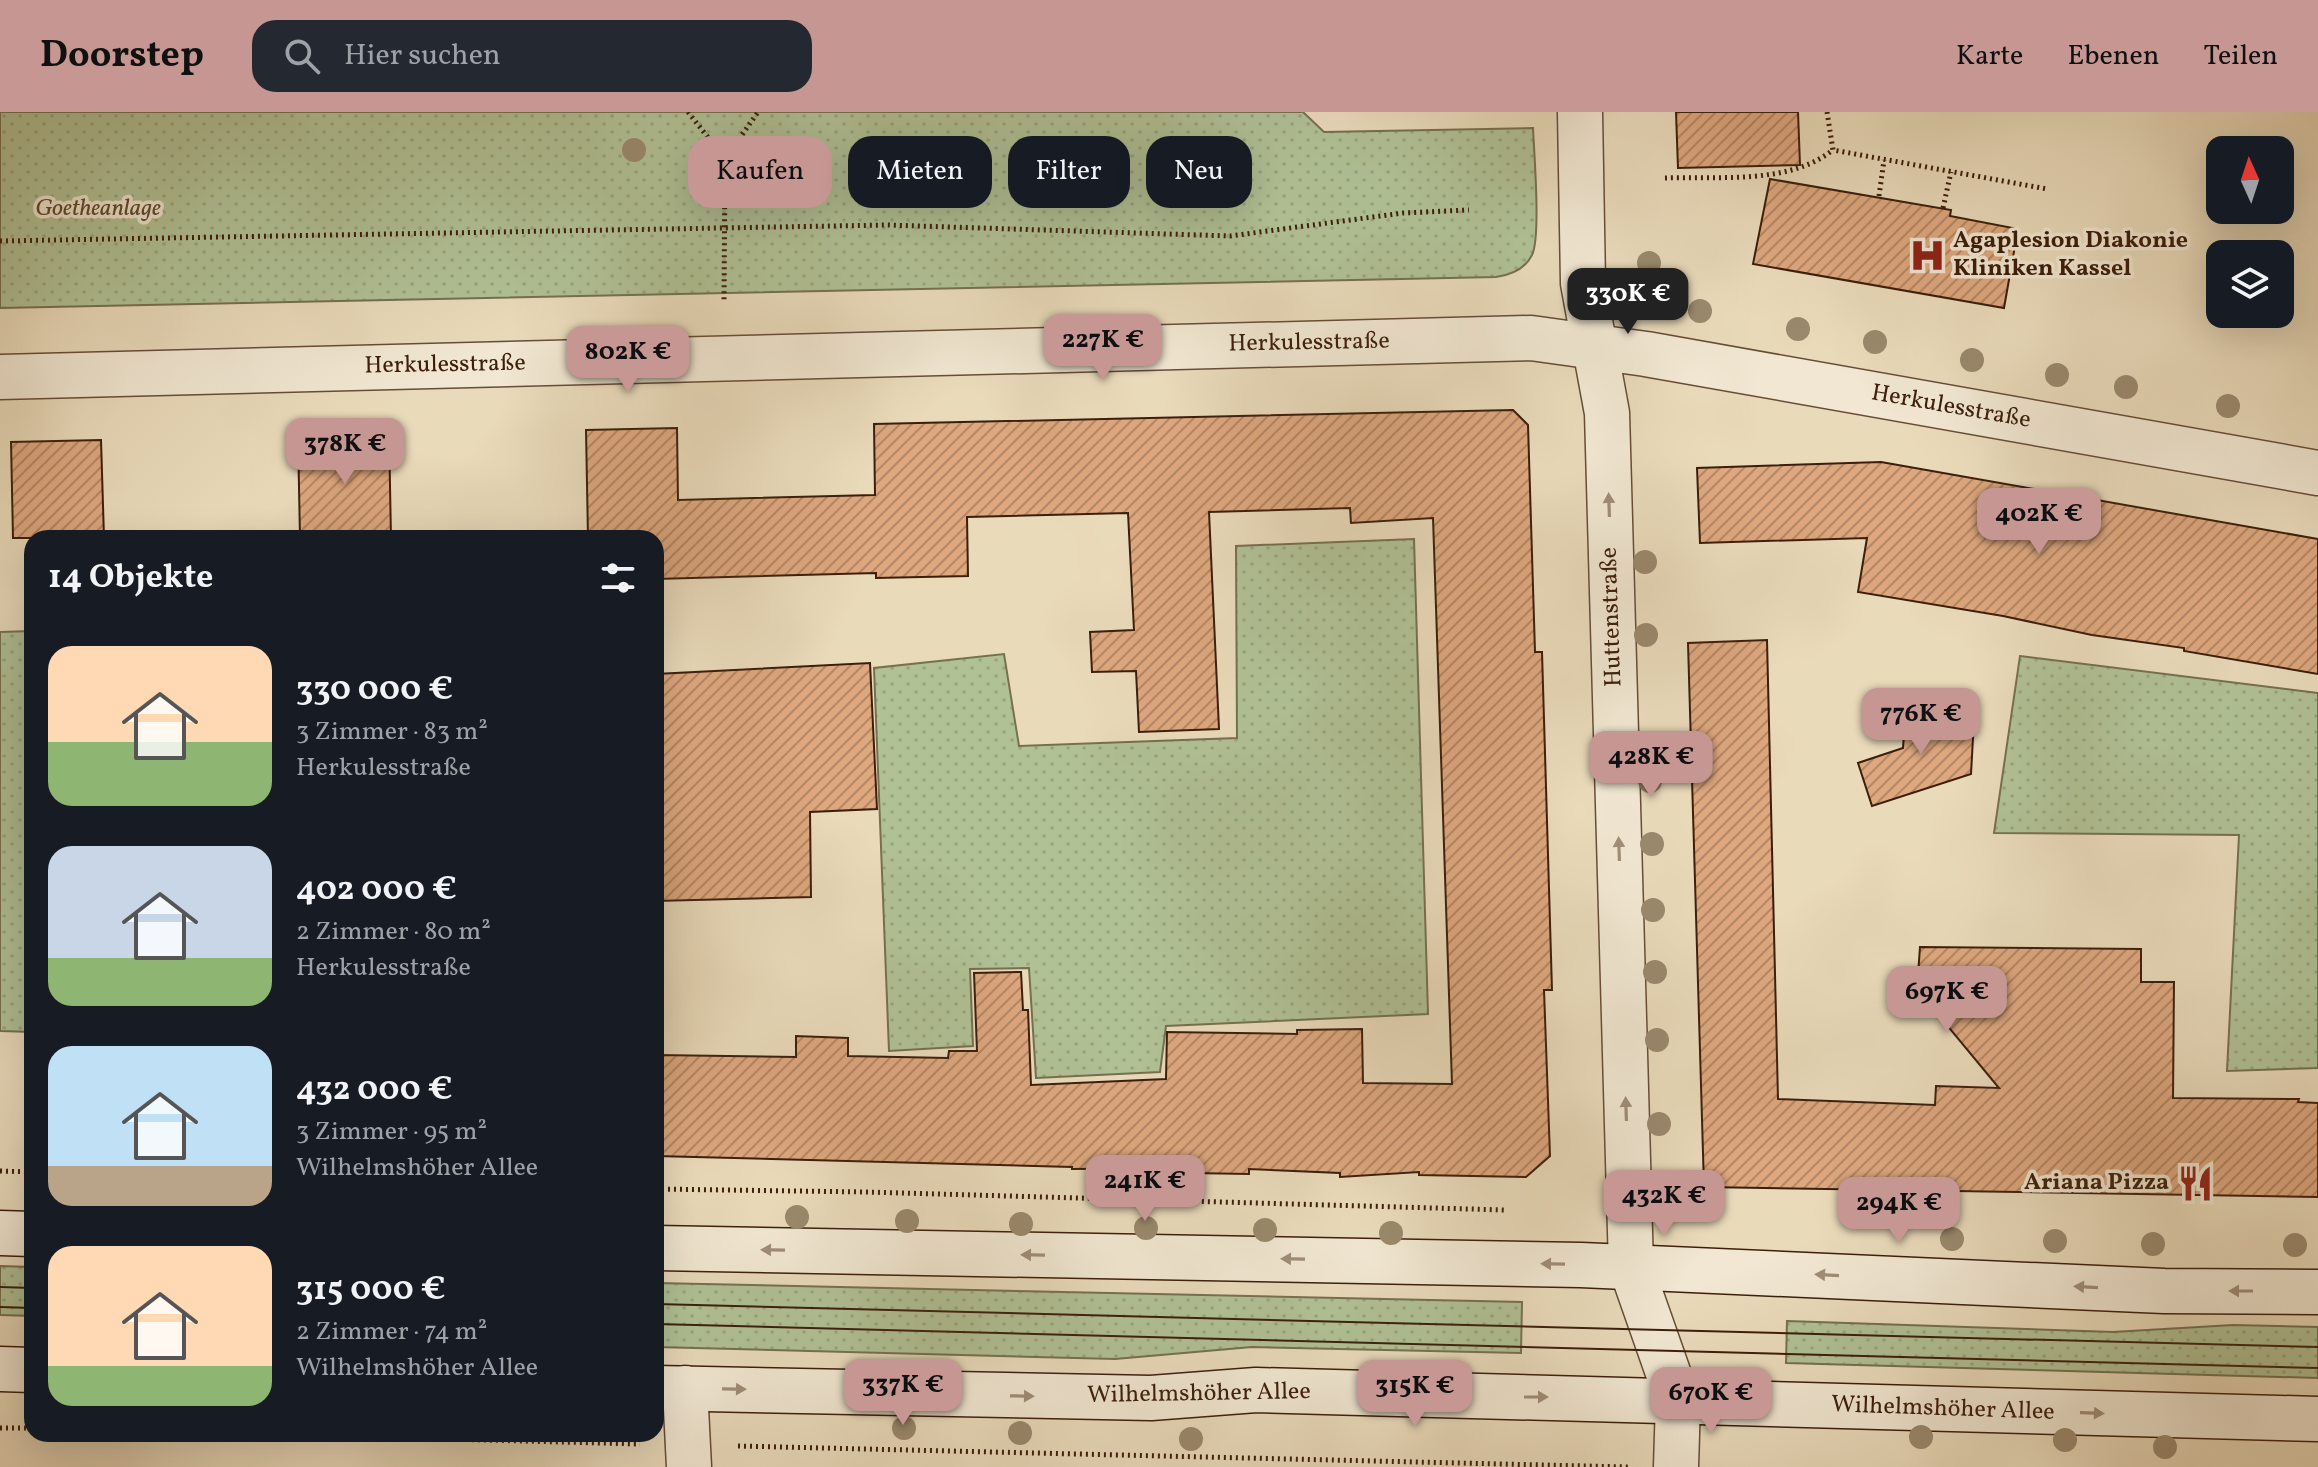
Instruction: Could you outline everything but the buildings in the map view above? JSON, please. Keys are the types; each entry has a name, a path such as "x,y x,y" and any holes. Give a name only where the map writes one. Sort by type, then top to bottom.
{"street":[{"name":"Huttenstraße","path":"1580,112 1583,283 1607,413 1631,1267 1678,1401"},
{"name":"Herkulesstraße","path":"0,377 1531,338 1596,346 2318,473"},
{"path":"0,1233 24,1234"},
{"path":"664,1248 1631,1267 2164,1291 2318,1292"},
{"path":"0,1369 24,1370"},
{"path":"671,1388 688,1456"},
{"name":"Wilhelmshöher Allee","path":"671,1388 1151,1398 1256,1390 2318,1419"},
{"path":"1676,1467 1678,1401"}],"path":[{"path":"688,112 707,136"},
{"path":"741,136 758,112"},
{"path":"1827,112 1833,150"},
{"path":"1665,178 1778,174 1819,161 1833,150 2047,189"},
{"path":"1879,196 1884,160"},
{"path":"1943,208 1951,172"},
{"path":"724,208 724,302"},
{"path":"0,241 887,225 1230,236 1403,213 1469,210"},
{"path":"0,1171 24,1172"},
{"path":"664,1189 1506,1210"},
{"path":"0,1428 24,1428"},
{"path":"409,1442 688,1456 1629,1467"}],"green space":[{"name":"Goetheanlage","path":"0,112 1303,112 1324,132 1533,128 1535,245 1526,264 1512,273 1496,277 0,308"},
{"path":"1414,539 1428,1014 1166,1026 1160,1072 1036,1078 1029,968 970,969 973,1046 889,1051 874,668 1004,654 1019,746 1237,738 1236,546"},
{"path":"24,631 24,1032 0,1031 0,632"},
{"path":"2020,656 2318,693 2318,1068 2227,1071 2239,835 1994,833"},
{"path":"0,1266 24,1267 24,1316 0,1315"},
{"path":"664,1283 1522,1302 1521,1353 1252,1347 1115,1359 664,1347"},
{"path":"1787,1321 2113,1332 2233,1325 2318,1327 2318,1378 1786,1363"}],"tram line":[{"path":"0,1287 24,1288"},
{"path":"664,1304 2318,1347"},
{"path":"0,1307 24,1308"},
{"path":"664,1324 2318,1368"}],"place":[{"name":"Agaplesion Diakonie Kliniken Kassel","path":"1927,255"},
{"name":"Ariana Pizza","path":"2195,1183"}]}
